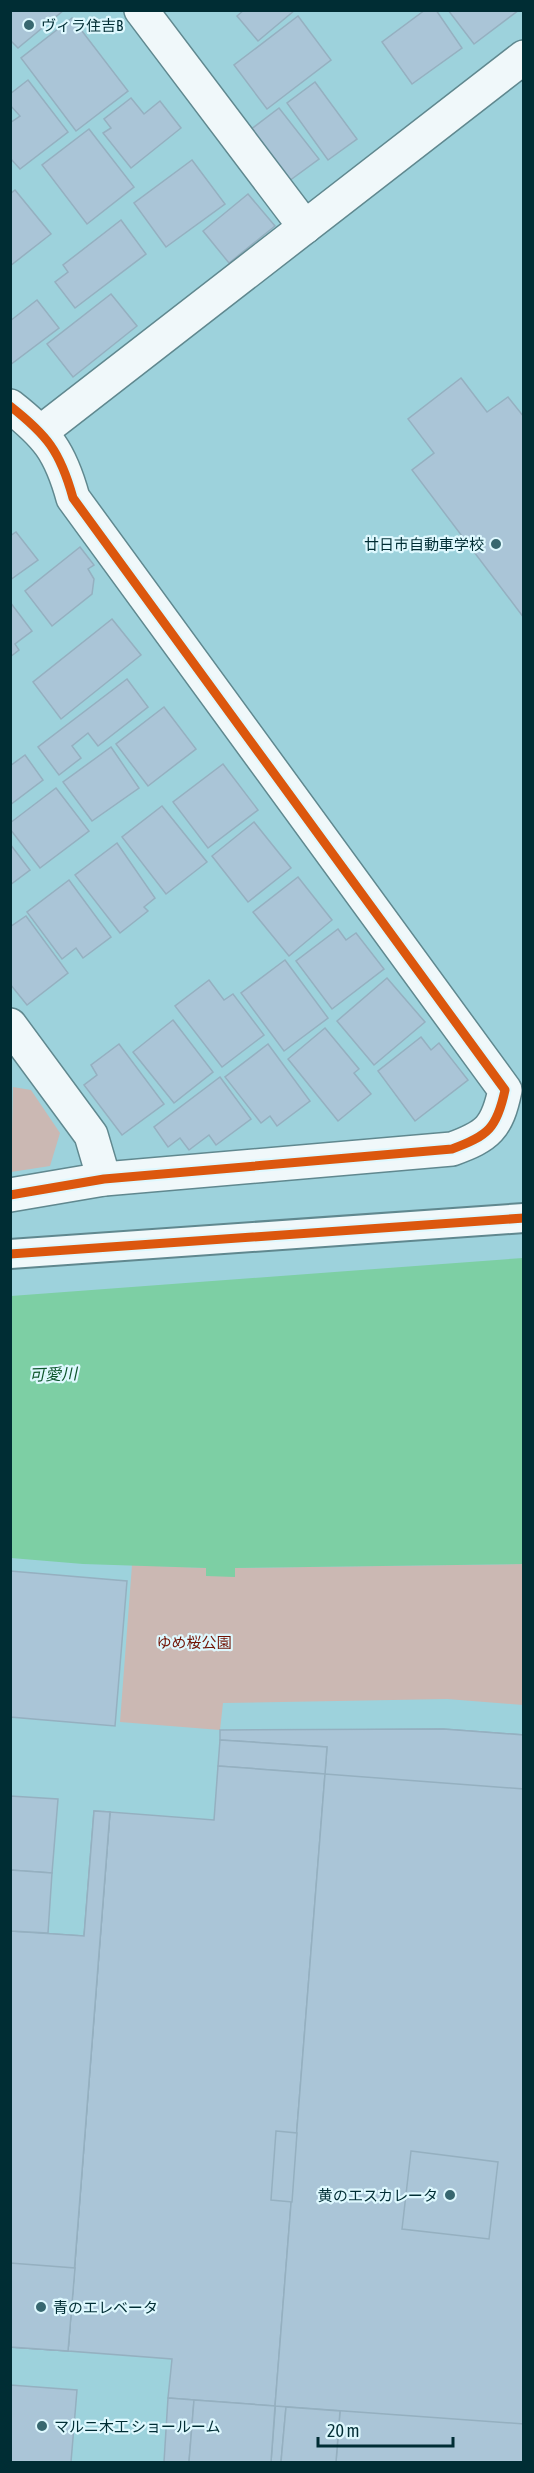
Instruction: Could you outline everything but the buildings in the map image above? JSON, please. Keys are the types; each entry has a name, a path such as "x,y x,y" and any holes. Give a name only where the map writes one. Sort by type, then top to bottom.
{"street":[{"path":"141,10 305,227"},
{"path":"42,431 524,57"},
{"path":"10,406 42,431 64,467 73,498 505,1090 500,1114 481,1139 453,1149 104,1179 10,1195"},
{"path":"10,1025 90,1135 104,1179"},
{"path":"10,1254 524,1218"}],"green space":[{"path":"13,1087 31,1090 60,1133 50,1166 11,1172"},
{"name":"ゆめ桜公園","path":"523,1564 523,1705 447,1699 223,1703 220,1730 120,1722 132,1565 207,1568 235,1577 235,1568"}],"water":[{"name":"可愛川","path":"523,1258 523,1564 235,1568 235,1577 206,1576 206,1568 83,1564 11,1558 11,1296"}],"cycle path":[{"path":"10,406 34,426 51,445 63,468 73,498 505,1090 498,1113 489,1129 474,1140 452,1149 104,1179 10,1195"},
{"path":"10,1254 524,1218"}],"place":[{"name":"ヴィラ住吉B","path":"29,25"},
{"name":"廿日市自動車学校","path":"496,544"},
{"name":"黄のエスカレータ","path":"450,2195"},
{"name":"青のエレベータ","path":"41,2307"},
{"name":"マルニ木工 ショールーム","path":"42,2426"}]}
